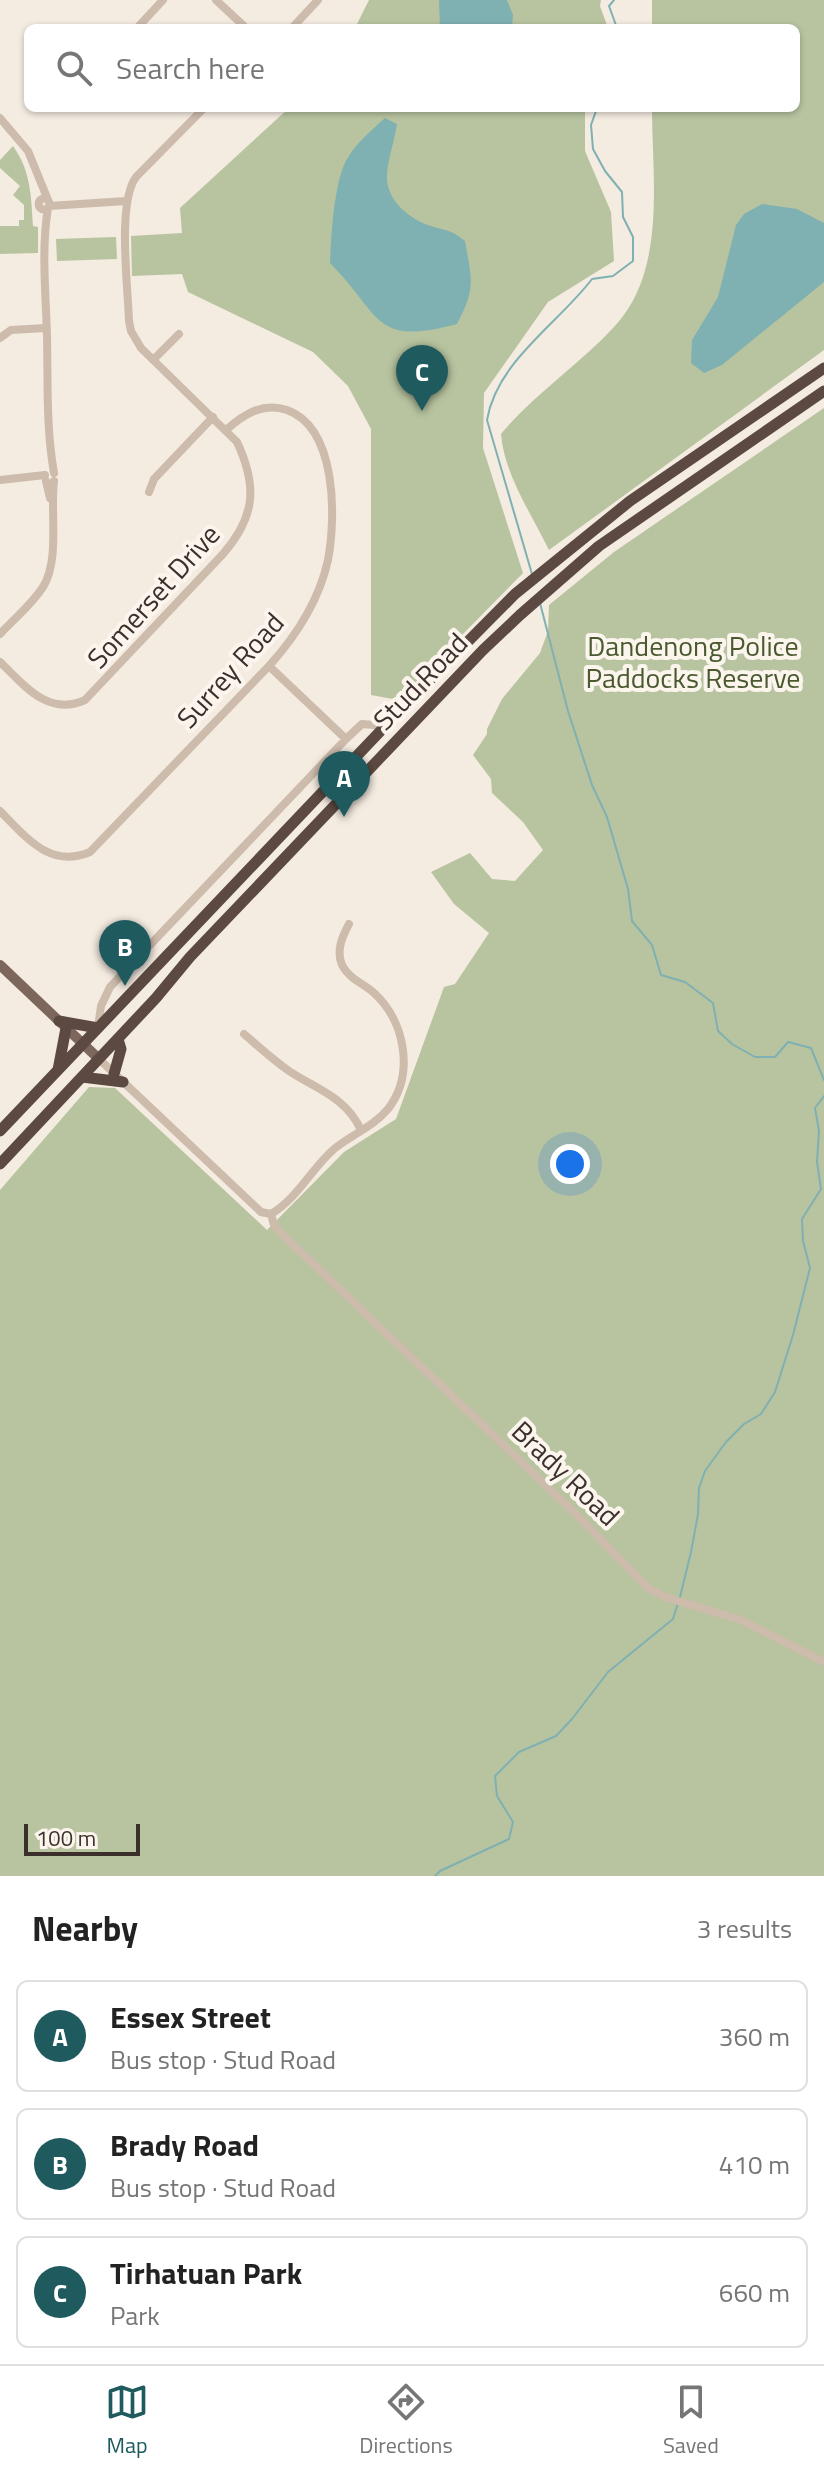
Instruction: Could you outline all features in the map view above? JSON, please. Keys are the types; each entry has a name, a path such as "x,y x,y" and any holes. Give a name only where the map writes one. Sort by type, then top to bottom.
{"highway":[{"name":"Stud Road","path":"0,1131 515,594 630,501 824,368"},
{"name":"Stud Road","path":"0,1164 275,867 463,670 520,615 557,581 632,522 824,391"},
{"path":"58,1071 62,1024 98,1028"},
{"path":"82,1077 119,1078 121,1049 118,1039"}],"main road":[{"name":"Brady Road","path":"0,965 99,1059"}],"street":[{"path":"141,24 163,0"},
{"path":"216,0 242,24"},
{"path":"296,24 318,0"},
{"path":"46,204 126,201 136,177 200,112"},
{"path":"0,118 28,151 41,180 46,204 48,477 51,503 51,564 47,579 0,634"},
{"name":"Somerset Drive","path":"0,662 50,704 71,705 92,695 223,554 237,538 247,518 251,483 237,442 141,348 131,331 126,201"},
{"path":"2,333 46,328"},
{"path":"153,360 179,334"},
{"name":"Surrey Road","path":"0,811 39,848 53,856 71,858 90,852 296,634 319,590 328,559 332,528 329,476 317,435 308,423 292,412 274,408 258,409 243,415 226,430"},
{"path":"149,492 154,479 213,417"},
{"path":"0,480 48,477"},
{"path":"269,666 346,739"},
{"path":"98,1028 101,1006 110,987 346,739 362,724 386,726"},
{"path":"271,1214 328,1154 380,1117 393,1102 402,1080 404,1060 400,1036 389,1011 372,990 347,973 342,965 339,952 349,924"},
{"path":"244,1034 288,1070 334,1097 356,1119 361,1130"},
{"name":"Brady Road","path":"99,1059 261,1212 271,1214 278,1230 579,1517 640,1581 657,1594 753,1625 824,1662"}],"green space":[{"path":"369,0 601,0 607,24 357,24"},
{"path":"652,0 824,0 824,350 549,550 513,479 501,434 614,327 631,304 642,279 653,223 652,112 800,112 800,24 652,24"},
{"path":"285,112 585,112 585,151 611,212 614,261 548,302 484,393 483,448 523,573 398,700 371,695 371,429 348,386 313,352 188,292 182,274 132,276 131,236 182,233 180,208"},
{"path":"13,146 29,184 33,226 38,227 38,253 0,254 0,226 19,226 19,220 24,220 24,205 13,195 20,186 0,168 0,160"},
{"path":"116,237 117,259 57,261 56,239"},
{"name":"Dandenong Police Paddocks Reserve","path":"824,408 824,1876 0,1876 0,1190 89,1087 115,1088 267,1230 344,1152 396,1119 444,987 455,984 489,933 454,904 431,872 470,853 492,879 515,881 543,850 523,822 492,793 491,779 473,755 487,734 502,699 540,653 548,631 549,605 614,552"}],"water":[{"path":"439,0 507,0 513,15 512,24 440,24"},
{"path":"385,118 397,124 387,173 391,195 402,209 416,219 452,232 465,241 471,284 457,324 429,330 393,329 381,322 330,263 334,210 343,169 364,137"},
{"path":"762,204 797,209 824,223 824,282 722,365 704,373 691,363 692,340 718,297 736,225 744,214"}],"waterway":[{"path":"614,0 609,6 616,24"},
{"path":"532,574 487,420 503,379 530,344 592,279 613,276 633,261 633,237 623,217 622,192 593,149 591,125 596,112"},
{"path":"540,603 568,711 592,785 607,817 628,889 632,921 652,945 661,975 685,982 713,1003 718,1031 732,1044 755,1057 775,1057 788,1042 811,1048 824,1080"},
{"path":"680,1597 698,1514 699,1488 705,1471 726,1442 744,1424 761,1414 775,1392 793,1335 810,1268 803,1241 802,1219 821,1189 815,1108 824,1096"},
{"path":"435,1876 509,1839 513,1822 497,1796 495,1776 519,1752 556,1736 608,1672 673,1619 678,1603"}],"place":[{"name":"Tirhatuan Park","path":"422,411"},
{"name":"Essex Street","path":"344,817"},
{"name":"Brady Road","path":"125,986"}]}
